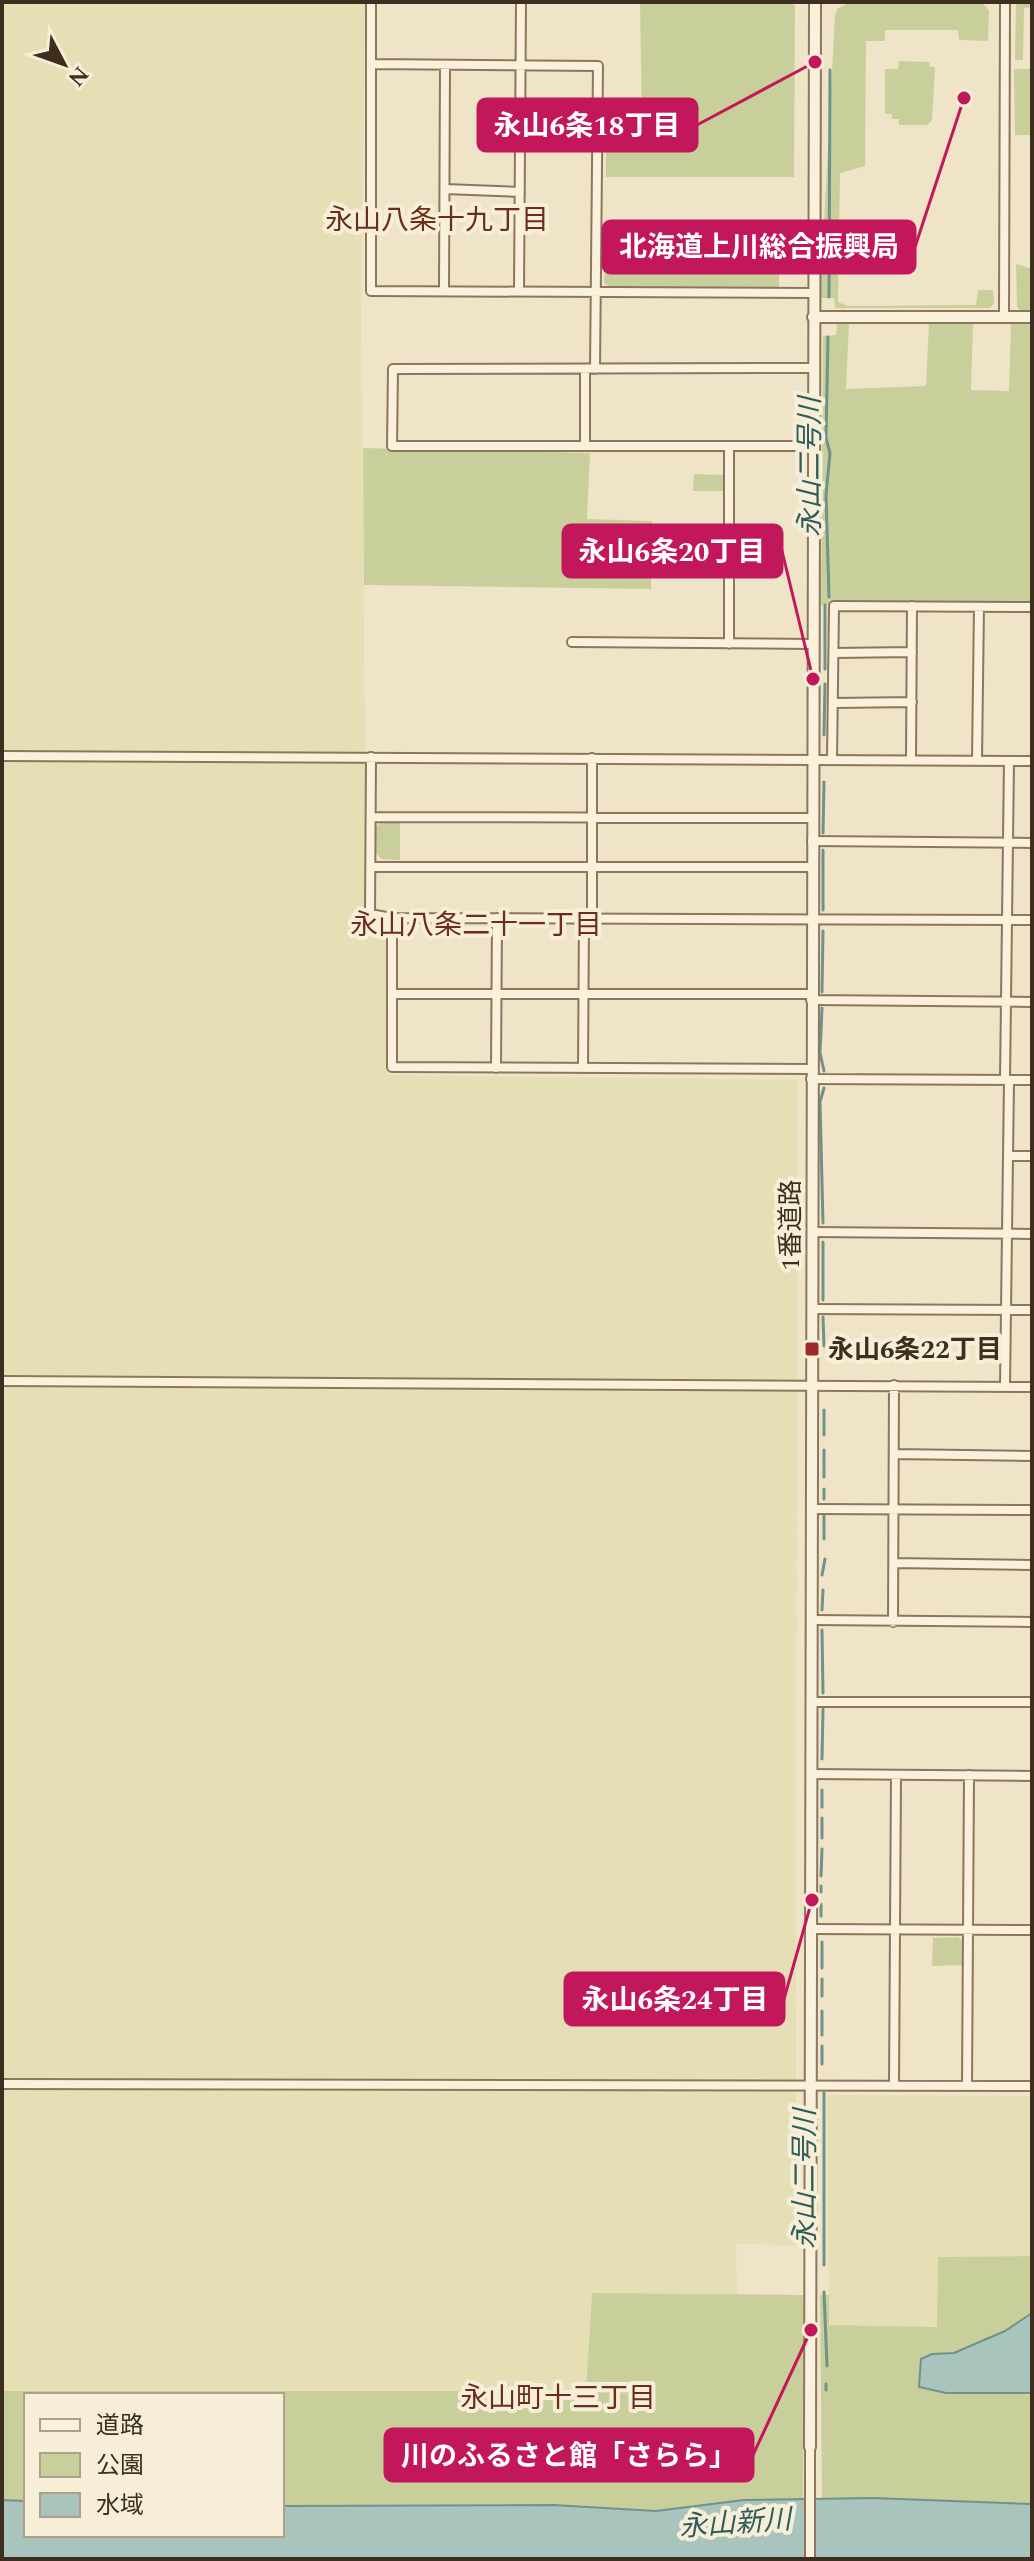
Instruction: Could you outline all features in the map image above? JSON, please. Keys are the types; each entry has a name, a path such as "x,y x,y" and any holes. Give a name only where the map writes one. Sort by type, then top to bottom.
{"street":[{"path":"371,2 371,291 813,293"},
{"path":"519,291 521,2"},
{"name":"1番道路","path":"810,2447 815,2"},
{"path":"1004,316 1005,2"},
{"path":"371,64 598,66 596,292 585,445"},
{"path":"444,291 445,65"},
{"path":"445,189 520,192"},
{"path":"813,317 1032,317"},
{"path":"813,368 393,369 392,446 813,446"},
{"path":"729,446 729,644"},
{"path":"832,759 834,606 1032,607"},
{"path":"911,760 912,606"},
{"path":"977,759 979,607"},
{"path":"572,642 812,644"},
{"path":"834,653 912,652"},
{"path":"834,703 912,702"},
{"path":"2,756 1032,761"},
{"path":"371,757 370,914 392,918 1032,920"},
{"path":"583,1068 592,867 592,758"},
{"path":"1005,1386 1009,1156 1009,761"},
{"path":"372,817 811,818"},
{"path":"812,841 1032,843"},
{"path":"372,867 811,867"},
{"path":"392,918 392,1067 583,1068 1032,1080"},
{"path":"496,1068 497,918"},
{"path":"392,994 1032,1002"},
{"path":"1009,1156 1032,1156"},
{"path":"812,1232 1032,1234"},
{"path":"812,1309 1032,1310"},
{"path":"2,1381 1032,1387"},
{"path":"893,1622 894,1385"},
{"path":"894,1454 1032,1456"},
{"path":"813,1509 1032,1510"},
{"path":"894,1563 1032,1565"},
{"path":"813,1620 1032,1622"},
{"path":"813,1702 1032,1702"},
{"path":"812,1774 1032,1776"},
{"path":"894,2085 896,1775"},
{"path":"967,2086 969,1775"},
{"path":"813,1929 1032,1930"},
{"path":"2,2084 1032,2086"},
{"path":"810,2447 810,2559"}],"shaded area":[{"path":"2,2 365,2 361,320 365,747 370,932 391,931 387,1075 797,1080 796,2245 736,2244 737,2294 592,2293 586,2391 2,2391"},
{"path":"827,2095 1032,2096 1032,2256 938,2257 937,2327 829,2325"}],"green space":[{"path":"640,2 791,2 795,6 794,177 606,177 606,127 642,126"},
{"path":"1016,2 1032,2 1032,7 1024,8 1023,60 1015,60"},
{"path":"848,3 982,3 989,10 988,41 959,40 958,30 885,30 885,41 866,41 865,166 840,173 838,302 848,306 976,305 978,290 993,290 994,303 990,308 835,308 834,298 820,298 835,16 837,9"},
{"path":"899,61 929,62 930,67 935,67 932,120 928,125 899,125 899,119 885,114 885,69 898,69"},
{"path":"1014,69 1032,69 1032,135 1015,135"},
{"path":"779,255 779,288 610,287 604,283 605,256"},
{"path":"1016,264 1032,269 1032,311 1021,311 1017,307"},
{"path":"1011,322 1032,323 1032,605 821,605 823,336 836,335 837,324 849,323 846,389 926,386 929,323 973,323 971,390 1009,391"},
{"path":"363,448 590,453 587,519 652,521 651,589 364,585"},
{"path":"694,474 723,475 723,491 693,491"},
{"path":"382,821 400,821 400,860 381,859 376,853 376,827"},
{"path":"958,1937 963,1941 962,1965 932,1966 933,1938"},
{"path":"1032,2256 1032,2504 822,2499 820,2295 829,2295 829,2325 937,2327 938,2257"},
{"path":"592,2293 804,2295 803,2499 744,2500 656,2511 553,2505 284,2506 284,2393 24,2393 24,2501 2,2500 2,2391 586,2391"}],"water":[{"path":"1032,2313 1032,2393 946,2393 919,2387 921,2359 932,2354 954,2353 1005,2331"},
{"name":"永山新川","path":"873,2498 1032,2504 1032,2559 2,2559 2,2500 24,2501 24,2537 284,2537 284,2506 553,2505 656,2511 744,2500"}],"waterway":[{"name":"永山二号川","path":"829,297 830,70"},
{"name":"永山二号川","path":"828,337 826,438 830,453 826,495 829,597"},
{"name":"永山二号川","path":"825,605 825,669"},
{"name":"永山二号川","path":"824,735 825,684"},
{"name":"永山二号川","path":"823,833 824,782"},
{"name":"永山二号川","path":"823,850 823,910"},
{"name":"永山二号川","path":"822,992 823,931"},
{"name":"永山二号川","path":"822,1008 820,1053 824,1071"},
{"name":"永山二号川","path":"823,1223 820,1102 824,1088"},
{"name":"永山二号川","path":"823,1242 823,1300"},
{"name":"永山二号川","path":"823,1317 824,1346"},
{"name":"永山二号川","path":"824,1410 824,1435"},
{"name":"永山二号川","path":"824,1450 824,1477"},
{"name":"永山二号川","path":"824,1489 824,1499"},
{"name":"永山二号川","path":"824,1516 824,1539"},
{"name":"永山二号川","path":"822,1575 825,1559"},
{"name":"永山二号川","path":"822,1610 823,1590"},
{"name":"永山二号川","path":"822,1630 823,1693"},
{"name":"永山二号川","path":"822,1759 823,1709"},
{"name":"永山二号川","path":"822,1790 822,1807"},
{"name":"永山二号川","path":"822,1818 822,1838"},
{"name":"永山二号川","path":"821,1876 822,1849"},
{"name":"永山二号川","path":"821,1886 821,1892"},
{"name":"永山二号川","path":"821,1904 821,1916"},
{"name":"永山二号川","path":"822,1942 822,1968"},
{"name":"永山二号川","path":"822,1979 822,1996"},
{"name":"永山二号川","path":"822,2011 822,2035"},
{"name":"永山二号川","path":"822,2046 822,2064"},
{"name":"永山二号川","path":"824,2093 824,2265"},
{"name":"永山二号川","path":"824,2292 827,2366"},
{"name":"永山二号川","path":"826,2384 826,2390"}],"place":[{"name":"永山6条18丁目","path":"815,62"},
{"name":"北海道上川総合振興局","path":"964,98"},
{"name":"永山6条20丁目","path":"813,679"},
{"name":"永山6条22丁目","path":"812,1349"},
{"name":"永山6条24丁目","path":"812,1900"},
{"name":"川のふるさと館「さらら」","path":"811,2330"}],"district":[{"name":"永山八条十九丁目","path":"437,219"},
{"name":"永山八条二十一丁目","path":"476,924"},
{"name":"永山町十三丁目","path":"558,2397"}]}
